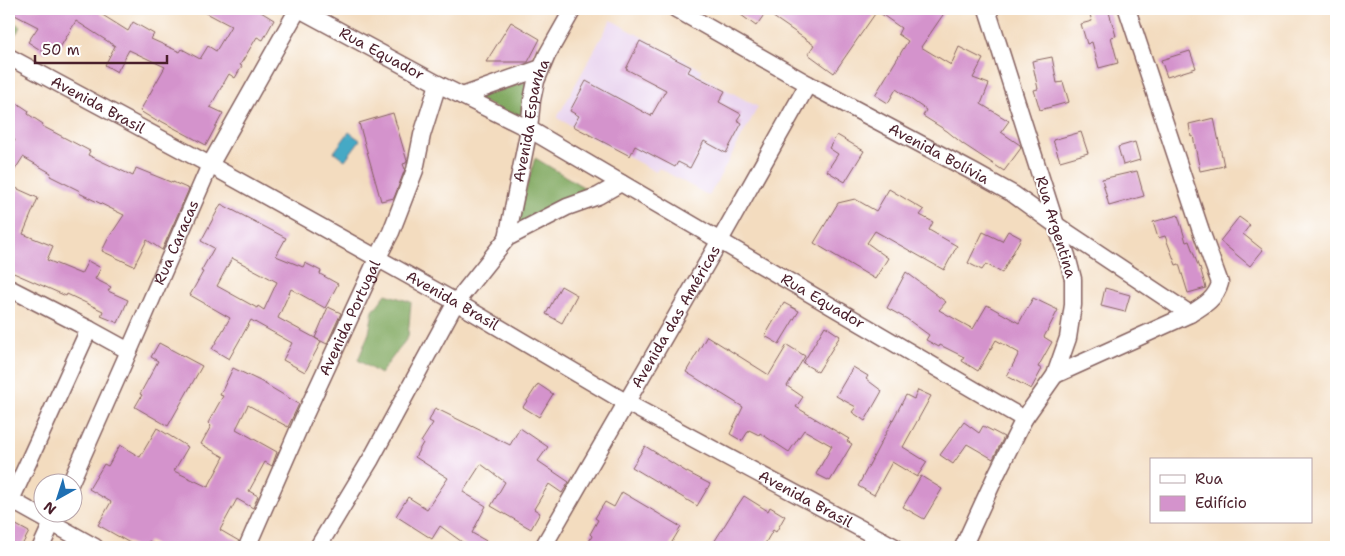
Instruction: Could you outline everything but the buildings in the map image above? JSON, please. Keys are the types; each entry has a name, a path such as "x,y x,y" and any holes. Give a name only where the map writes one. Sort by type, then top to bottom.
{"street":[{"name":"Rua Equador","path":"298,9 438,84 529,129 1024,419"},
{"name":"Rua Caracas","path":"74,474 210,165 298,9"},
{"name":"Avenida Espanha","path":"507,238 529,129 536,81 547,55 573,9"},
{"name":"Avenida Bolívia","path":"676,9 808,84 1012,194 1190,314"},
{"name":"Rua Argentina","path":"963,547 1024,419 1055,374 1068,338 1073,305 1074,279 987,9"},
{"path":"1055,374 1190,314 1209,301 1218,290 1220,283 1127,9"},
{"name":"Avenida Brasil","path":"9,57 210,165 456,302 627,403 894,547"},
{"path":"462,96 541,68"},
{"name":"Avenida Portugal","path":"247,547 303,419 391,232 415,170 422,135 438,84"},
{"name":"Avenida das Américas","path":"544,547 808,84"},
{"path":"318,547 371,459 456,302 507,238 568,207 598,196 620,183"},
{"path":"9,288 129,352"},
{"path":"32,508 10,499 89,329"},
{"path":"41,547 51,524"},
{"path":"63,524 96,547"}],"shaded area":[{"path":"611,20 702,70 700,75 758,107 709,196 659,168 656,172 557,118"}],"green space":[{"path":"9,19 21,27 9,43"},
{"path":"526,82 524,121 475,98"},
{"path":"535,158 590,191 515,227"},
{"path":"386,294 411,302 408,337 380,374 358,360 369,333 373,311"}],"water":[{"path":"349,132 360,140 345,160 334,152"}]}
